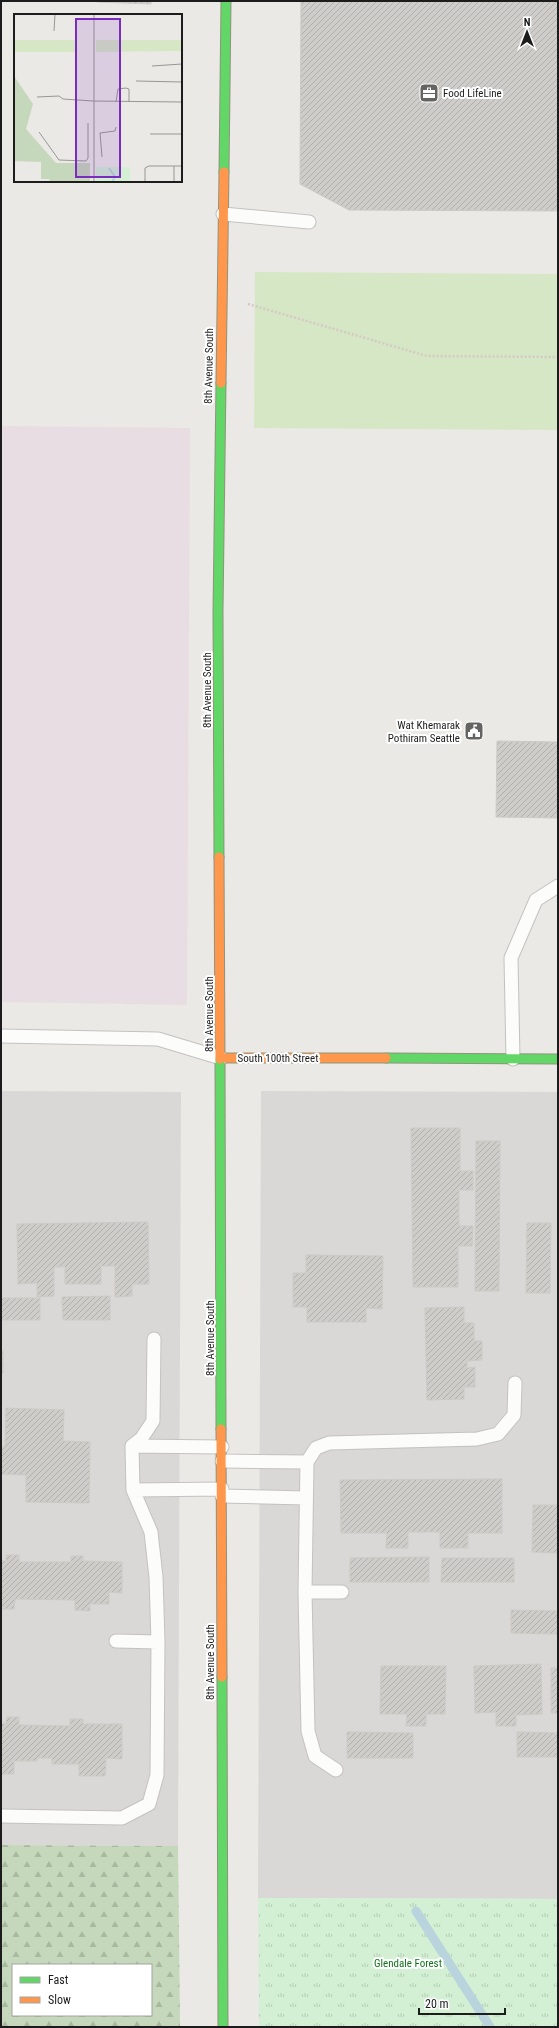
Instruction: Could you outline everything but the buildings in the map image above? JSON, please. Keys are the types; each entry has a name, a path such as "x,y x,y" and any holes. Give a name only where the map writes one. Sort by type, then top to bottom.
{"street":[{"name":"8th Avenue South","path":"223,2027 221,1058 218,612 226,1"},
{"name":"South 100th Street","path":"221,1058 558,1059"}],"lane":[{"path":"223,214 309,222"},
{"path":"513,1059 512,958 536,900 558,886"},
{"name":"South 100th Street","path":"1,1036 158,1039 221,1058"},
{"path":"132,1446 141,1439 154,1421 154,1339"},
{"path":"336,1770 315,1756 308,1731 305,1592 307,1462 316,1448 329,1443 477,1439 498,1434 514,1415 515,1383"},
{"path":"132,1446 222,1447"},
{"path":"1,1816 122,1818 149,1804 157,1775 158,1642 156,1577 151,1532 133,1490 132,1446"},
{"path":"222,1461 307,1462"},
{"path":"133,1490 306,1498"},
{"path":"305,1592 342,1592"},
{"path":"116,1641 158,1642"}],"path":[{"path":"222,297 427,356 558,357"}],"shaded area":[{"path":"1,426 190,428 187,1005 1,1002"},
{"path":"1,1091 181,1092 178,1846 1,1845"},
{"path":"261,1091 558,1092 558,1899 258,1898"}],"green space":[{"path":"255,272 558,274 558,430 254,428"},
{"path":"1,1845 178,1846 180,2027 1,2027"},
{"name":"Glendale Forest","path":"258,1898 558,1899 558,2027 259,2027"}],"waterway":[{"path":"416,1911 490,2027"}],"traffic: fast":[{"path":"224,172 226,1"},
{"path":"219,857 218,612 221,383"},
{"path":"386,1058 558,1059"},
{"path":"220,1059 221,1429"},
{"path":"222,1677 223,2027"}],"traffic: slow":[{"path":"221,383 224,172"},
{"path":"219,857 220,1059"},
{"path":"221,1058 386,1058"},
{"path":"221,1429 222,1677"}],"place":[{"name":"Food LifeLine","path":"429,93"},
{"name":"Wat Khemarak Pothiram Seattle","path":"474,731"}]}
